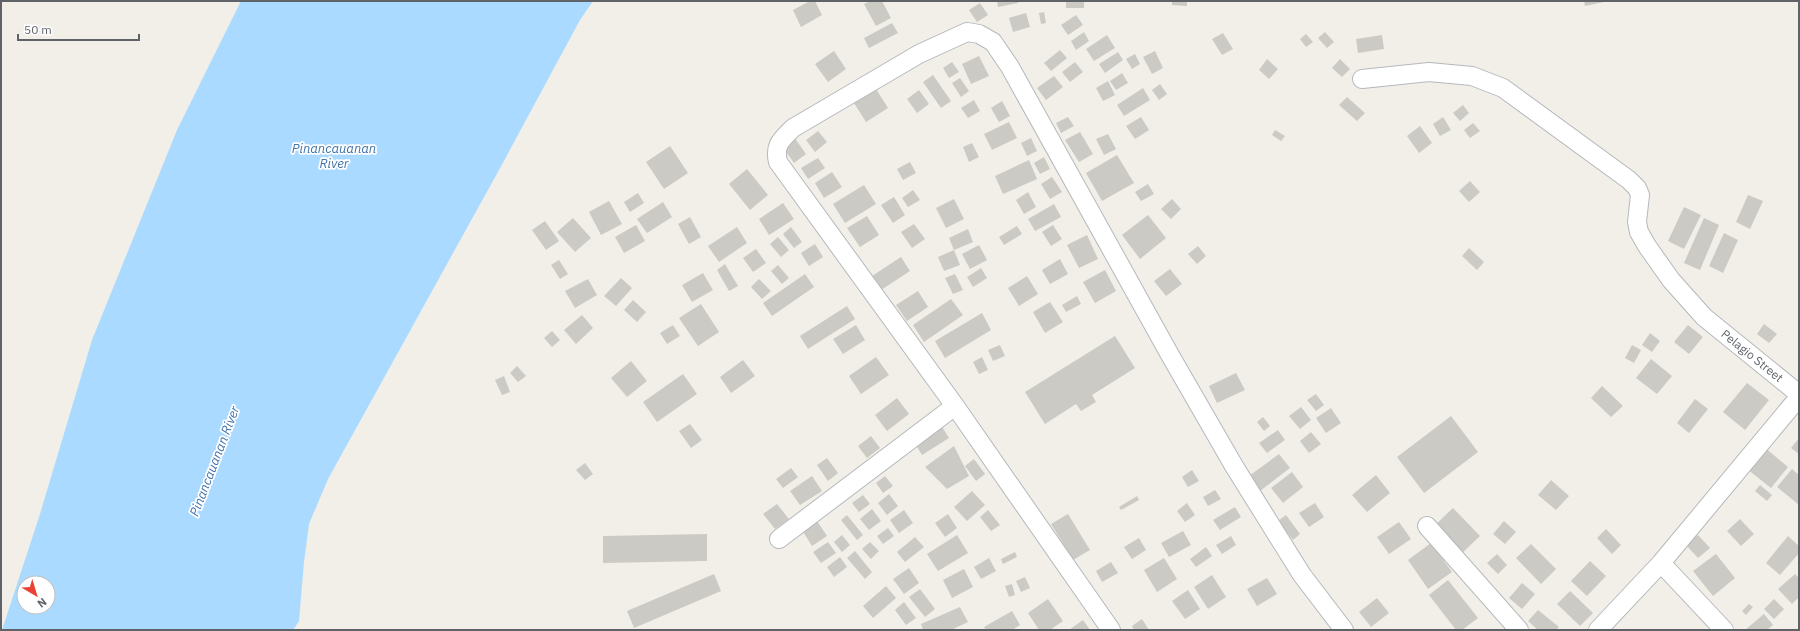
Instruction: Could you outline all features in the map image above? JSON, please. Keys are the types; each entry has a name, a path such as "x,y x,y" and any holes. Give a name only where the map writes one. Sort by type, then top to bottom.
{"street":[{"path":"1112,630 955,406 778,162 776,152 781,140 793,128 920,54 967,32 979,34 993,42 1010,67 1170,355 1234,466 1302,575 1344,630"},
{"name":"Pelagio Street","path":"1362,79 1429,72 1472,76 1503,88 1629,180 1637,188 1640,195 1637,222 1639,232 1646,246 1671,280 1704,317 1799,395"},
{"path":"1598,630 1661,563 1799,395"},
{"path":"779,539 955,406"},
{"path":"1427,526 1519,630"},
{"path":"1661,563 1724,630"}],"water":[{"name":"Pinancauanan River","path":"241,1 593,1 580,20 328,479 309,524 299,621 293,630 2,630 16,587 16,615 56,615 56,575 20,575 40,514 92,340 177,130"}],"building":[{"path":"810,1 815,1 822,15 801,27 793,10"},
{"path":"870,1 882,1 891,18 876,26 864,4"},
{"path":"997,1 1018,1 1018,3 998,7"},
{"path":"1066,1 1084,1 1084,8 1066,8"},
{"path":"1172,1 1187,1 1187,6 1172,5"},
{"path":"1584,1 1604,1 1604,2 1585,6"},
{"path":"980,3 988,15 977,22 969,10"},
{"path":"1044,12 1046,23 1041,24 1039,13"},
{"path":"1026,13 1030,27 1013,32 1009,18"},
{"path":"1076,15 1083,25 1068,35 1061,25"},
{"path":"892,23 898,33 869,48 864,38"},
{"path":"1084,32 1089,41 1076,50 1071,41"},
{"path":"1325,32 1334,42 1327,48 1318,38"},
{"path":"1223,33 1233,49 1222,55 1212,39"},
{"path":"1306,34 1313,42 1306,47 1300,39"},
{"path":"1107,35 1115,48 1094,61 1086,49"},
{"path":"1382,35 1384,49 1358,53 1356,39"},
{"path":"1060,50 1067,58 1051,71 1044,63"},
{"path":"834,51 846,69 828,82 815,64"},
{"path":"1155,51 1163,68 1152,74 1143,57"},
{"path":"1118,52 1123,60 1105,73 1099,64"},
{"path":"1135,54 1140,64 1132,69 1126,59"},
{"path":"979,56 989,76 971,84 962,64"},
{"path":"1267,59 1278,69 1269,79 1259,70"},
{"path":"1340,59 1350,69 1342,77 1332,68"},
{"path":"952,62 959,72 949,78 943,68"},
{"path":"1075,62 1083,72 1070,82 1062,72"},
{"path":"1122,73 1128,83 1116,90 1110,81"},
{"path":"933,75 951,101 941,108 923,82"},
{"path":"1054,76 1063,87 1046,100 1037,88"},
{"path":"960,78 969,91 961,97 952,83"},
{"path":"1108,81 1115,95 1103,101 1096,88"},
{"path":"1160,84 1167,94 1159,100 1152,90"},
{"path":"1143,88 1150,100 1124,116 1117,105"},
{"path":"876,89 888,108 866,122 854,103"},
{"path":"919,90 929,104 917,113 907,99"},
{"path":"1347,97 1365,113 1357,121 1339,105"},
{"path":"974,100 980,111 968,118 961,108"},
{"path":"1002,101 1010,116 999,122 991,108"},
{"path":"1463,105 1469,113 1460,121 1453,113"},
{"path":"1068,117 1074,126 1061,133 1056,123"},
{"path":"1141,117 1149,130 1135,139 1126,126"},
{"path":"1443,117 1451,130 1440,136 1433,124"},
{"path":"1009,122 1017,138 992,150 984,134"},
{"path":"1473,123 1480,131 1470,138 1464,130"},
{"path":"1420,126 1432,143 1419,153 1407,136"},
{"path":"1275,130 1285,136 1281,141 1272,135"},
{"path":"818,131 827,142 815,152 806,140"},
{"path":"1080,132 1093,154 1079,162 1065,140"},
{"path":"1108,134 1116,149 1104,155 1096,139"},
{"path":"794,137 806,154 794,163 782,146"},
{"path":"1031,138 1037,151 1027,156 1021,143"},
{"path":"972,143 979,157 969,162 963,147"},
{"path":"670,146 688,173 664,189 646,162"},
{"path":"1117,155 1134,183 1102,201 1086,173"},
{"path":"1044,157 1050,169 1040,174 1034,163"},
{"path":"818,158 825,168 808,179 801,168"},
{"path":"1029,160 1037,179 1003,194 995,176"},
{"path":"910,162 916,173 903,180 897,169"},
{"path":"747,169 768,195 750,210 729,184"},
{"path":"832,172 842,187 824,198 815,183"},
{"path":"1052,177 1062,192 1050,199 1041,184"},
{"path":"1470,181 1480,192 1469,202 1459,191"},
{"path":"1148,184 1154,194 1141,201 1135,192"},
{"path":"864,185 876,204 845,223 833,204"},
{"path":"913,190 920,200 908,207 902,198"},
{"path":"1028,192 1036,207 1024,214 1016,200"},
{"path":"638,193 644,203 630,212 624,202"},
{"path":"1748,195 1763,201 1750,229 1736,222"},
{"path":"894,197 905,215 893,223 881,205"},
{"path":"954,199 964,219 946,228 936,208"},
{"path":"1172,199 1181,209 1171,219 1161,209"},
{"path":"609,201 622,224 601,235 589,212"},
{"path":"663,202 672,217 647,233 637,219"},
{"path":"783,203 794,219 769,235 759,219"},
{"path":"1054,204 1061,217 1035,231 1028,219"},
{"path":"1684,207 1701,215 1684,249 1668,241"},
{"path":"1148,215 1166,238 1140,259 1122,235"},
{"path":"867,216 879,235 860,247 847,228"},
{"path":"690,217 701,237 689,244 678,224"},
{"path":"573,218 591,238 575,252 557,232"},
{"path":"1704,218 1719,225 1700,270 1684,263"},
{"path":"545,221 559,241 546,250 532,230"},
{"path":"914,224 925,239 912,248 901,232"},
{"path":"636,225 645,241 624,253 615,237"},
{"path":"1053,225 1062,239 1051,246 1042,232"},
{"path":"1017,226 1022,234 1004,245 999,237"},
{"path":"737,227 747,243 719,262 708,246"},
{"path":"791,227 802,242 794,248 783,234"},
{"path":"968,229 973,242 954,250 949,238"},
{"path":"1724,233 1738,240 1723,273 1709,266"},
{"path":"1087,235 1098,259 1079,268 1067,245"},
{"path":"778,237 789,250 781,257 770,244"},
{"path":"815,244 823,257 809,266 801,253"},
{"path":"979,245 987,260 970,269 962,254"},
{"path":"1198,246 1206,256 1197,264 1188,254"},
{"path":"1469,248 1484,262 1477,270 1462,256"},
{"path":"756,249 766,263 753,272 743,258"},
{"path":"954,250 960,265 944,271 938,257"},
{"path":"901,257 910,271 881,290 872,276"},
{"path":"1060,259 1068,274 1050,284 1042,270"},
{"path":"559,260 568,274 560,279 551,265"},
{"path":"725,264 738,286 729,291 717,270"},
{"path":"778,265 789,278 782,284 771,271"},
{"path":"981,268 987,278 973,287 967,277"},
{"path":"1170,269 1182,284 1166,296 1154,281"},
{"path":"1105,270 1116,291 1095,303 1083,282"},
{"path":"703,273 713,290 692,302 682,285"},
{"path":"805,274 814,287 772,316 763,303"},
{"path":"955,274 963,290 953,294 945,278"},
{"path":"1027,276 1038,294 1019,306 1008,288"},
{"path":"621,278 632,288 616,306 604,296"},
{"path":"588,279 597,295 575,308 565,291"},
{"path":"759,279 771,291 762,299 751,287"},
{"path":"918,291 928,307 907,321 896,305"},
{"path":"1077,296 1081,304 1066,312 1062,305"},
{"path":"951,299 963,315 924,342 913,325"},
{"path":"633,300 646,312 637,322 624,310"},
{"path":"1050,302 1063,322 1045,333 1033,312"},
{"path":"701,304 719,332 698,346 679,318"},
{"path":"847,306 855,319 808,349 800,336"},
{"path":"982,313 991,330 945,358 935,341"},
{"path":"582,315 593,328 576,344 564,330"},
{"path":"1764,324 1777,334 1769,343 1757,334"},
{"path":"673,325 680,336 667,344 660,333"},
{"path":"856,325 865,340 843,354 833,339"},
{"path":"1688,325 1703,337 1689,354 1674,342"},
{"path":"552,331 560,340 552,347 544,338"},
{"path":"1650,333 1660,341 1652,352 1642,345"},
{"path":"1115,336 1135,368 1092,395 1096,402 1081,411 1076,404 1045,424 1025,392"},
{"path":"1000,345 1005,356 993,361 988,350"},
{"path":"1632,345 1641,350 1634,363 1625,358"},
{"path":"876,357 889,375 861,394 849,376"},
{"path":"982,357 988,370 979,374 973,362"},
{"path":"1651,359 1672,376 1657,394 1636,378"},
{"path":"743,360 755,376 731,393 720,377"},
{"path":"631,361 647,381 627,397 611,378"},
{"path":"517,366 526,376 518,382 510,373"},
{"path":"1236,373 1245,390 1217,403 1209,386"},
{"path":"683,374 697,394 657,422 643,402"},
{"path":"504,376 510,392 502,395 495,380"},
{"path":"1747,383 1769,400 1745,430 1723,412"},
{"path":"1602,386 1623,406 1611,417 1591,398"},
{"path":"1316,394 1324,405 1316,411 1307,400"},
{"path":"897,398 909,414 887,431 875,415"},
{"path":"1695,399 1708,409 1689,433 1677,423"},
{"path":"1301,407 1311,420 1300,429 1289,416"},
{"path":"1331,408 1341,423 1326,433 1316,418"},
{"path":"1451,416 1478,452 1424,493 1397,457"},
{"path":"1263,417 1270,426 1264,431 1257,422"},
{"path":"690,424 702,440 691,448 679,431"},
{"path":"941,425 949,438 922,455 914,442"},
{"path":"1278,430 1285,440 1267,453 1259,443"},
{"path":"1311,432 1321,444 1309,453 1300,441"},
{"path":"871,436 880,448 867,458 858,446"},
{"path":"1799,438 1799,454 1791,448"},
{"path":"954,446 969,476 947,489 925,467"},
{"path":"1764,447 1788,467 1771,488 1747,469"},
{"path":"1279,454 1290,468 1260,491 1249,476"},
{"path":"827,458 838,473 828,481 817,465"},
{"path":"974,459 985,474 976,481 965,466"},
{"path":"585,463 593,474 585,480 576,470"},
{"path":"791,468 798,477 783,488 776,479"},
{"path":"1792,469 1799,475 1799,505 1777,487"},
{"path":"1192,470 1199,481 1188,487 1182,477"},
{"path":"1292,472 1303,487 1283,503 1271,488"},
{"path":"1376,475 1390,493 1367,512 1352,495"},
{"path":"812,476 822,491 800,505 790,491"},
{"path":"885,476 893,486 883,493 876,483"},
{"path":"1551,480 1569,496 1556,510 1538,495"},
{"path":"1760,485 1772,495 1767,501 1755,491"},
{"path":"1215,490 1221,499 1208,506 1203,497"},
{"path":"972,491 985,505 967,521 954,507"},
{"path":"889,494 898,506 887,515 878,503"},
{"path":"863,495 870,504 859,512 852,503"},
{"path":"1137,496 1139,500 1121,510 1119,507"},
{"path":"1187,503 1195,515 1185,522 1177,511"},
{"path":"1315,503 1324,517 1309,527 1299,513"},
{"path":"777,504 789,519 775,529 763,514"},
{"path":"1235,507 1241,517 1220,530 1213,520"},
{"path":"1453,508 1480,536 1460,555 1433,527"},
{"path":"872,509 881,521 869,530 860,519"},
{"path":"904,510 913,523 899,533 890,520"},
{"path":"988,510 1000,525 991,531 980,517"},
{"path":"948,514 957,528 945,537 935,523"},
{"path":"1068,514 1090,550 1073,560 1051,524"},
{"path":"847,515 863,535 857,540 841,520"},
{"path":"1286,515 1300,534 1293,540 1278,521"},
{"path":"815,518 827,536 812,546 800,527"},
{"path":"1740,519 1754,534 1741,546 1727,531"},
{"path":"1504,521 1516,532 1505,544 1493,534"},
{"path":"1399,522 1411,539 1389,554 1377,537"},
{"path":"888,528 894,536 883,544 877,536"},
{"path":"1606,529 1621,545 1612,554 1597,538"},
{"path":"1183,531 1191,545 1169,557 1161,543"},
{"path":"707,534 707,561 603,563 603,536"},
{"path":"842,535 850,545 842,552 834,542"},
{"path":"957,535 968,553 938,571 927,554"},
{"path":"1698,535 1710,548 1698,558 1686,545"},
{"path":"1231,536 1236,545 1222,554 1216,545"},
{"path":"1788,536 1799,546 1799,553 1780,575 1766,563"},
{"path":"915,537 924,547 905,562 897,552"},
{"path":"1139,538 1146,550 1132,559 1124,547"},
{"path":"828,542 836,553 821,563 813,552"},
{"path":"870,542 879,551 871,559 862,549"},
{"path":"1431,543 1452,572 1428,589 1408,560"},
{"path":"1531,544 1556,569 1541,584 1516,558"},
{"path":"1206,547 1212,556 1196,567 1190,559"},
{"path":"855,551 872,572 865,579 847,558"},
{"path":"1015,552 1017,557 1003,564 1001,559"},
{"path":"1497,554 1507,565 1498,574 1487,563"},
{"path":"1716,554 1735,578 1713,596 1693,571"},
{"path":"840,557 847,567 834,577 827,567"},
{"path":"989,558 996,571 981,579 974,567"},
{"path":"1164,558 1177,579 1157,592 1144,570"},
{"path":"1590,561 1606,576 1587,596 1571,581"},
{"path":"1111,562 1118,573 1102,582 1096,571"},
{"path":"909,568 919,583 904,594 893,579"},
{"path":"964,569 973,587 952,598 943,580"},
{"path":"714,574 721,591 634,628 627,611"},
{"path":"1795,574 1799,578 1799,597 1792,604 1778,589"},
{"path":"1212,575 1226,597 1208,609 1194,587"},
{"path":"1025,577 1030,588 1021,592 1016,581"},
{"path":"1267,578 1277,594 1257,606 1247,589"},
{"path":"1448,580 1478,618 1462,630 1456,630 1429,595"},
{"path":"1522,583 1535,594 1522,609 1509,598"},
{"path":"1012,584 1015,595 1009,597 1005,586"},
{"path":"886,586 896,598 873,618 863,606"},
{"path":"920,589 935,609 925,617 909,597"},
{"path":"1188,590 1200,609 1185,619 1172,601"},
{"path":"1570,591 1593,613 1580,626 1557,604"},
{"path":"1377,598 1389,613 1371,627 1359,612"},
{"path":"1048,599 1063,621 1050,630 1039,630 1028,613"},
{"path":"1774,599 1784,609 1774,619 1764,609"},
{"path":"904,602 916,618 906,625 895,610"},
{"path":"1749,604 1753,607 1746,615 1742,611"},
{"path":"960,607 968,622 951,630 923,630 921,624"},
{"path":"1538,610 1559,627 1556,630 1538,630 1528,621"},
{"path":"1012,611 1020,625 1012,630 986,630 984,627"},
{"path":"1764,614 1773,625 1767,630 1745,630"},
{"path":"1142,619 1149,630 1134,630 1132,626"},
{"path":"1083,620 1090,630 1069,630"}]}
